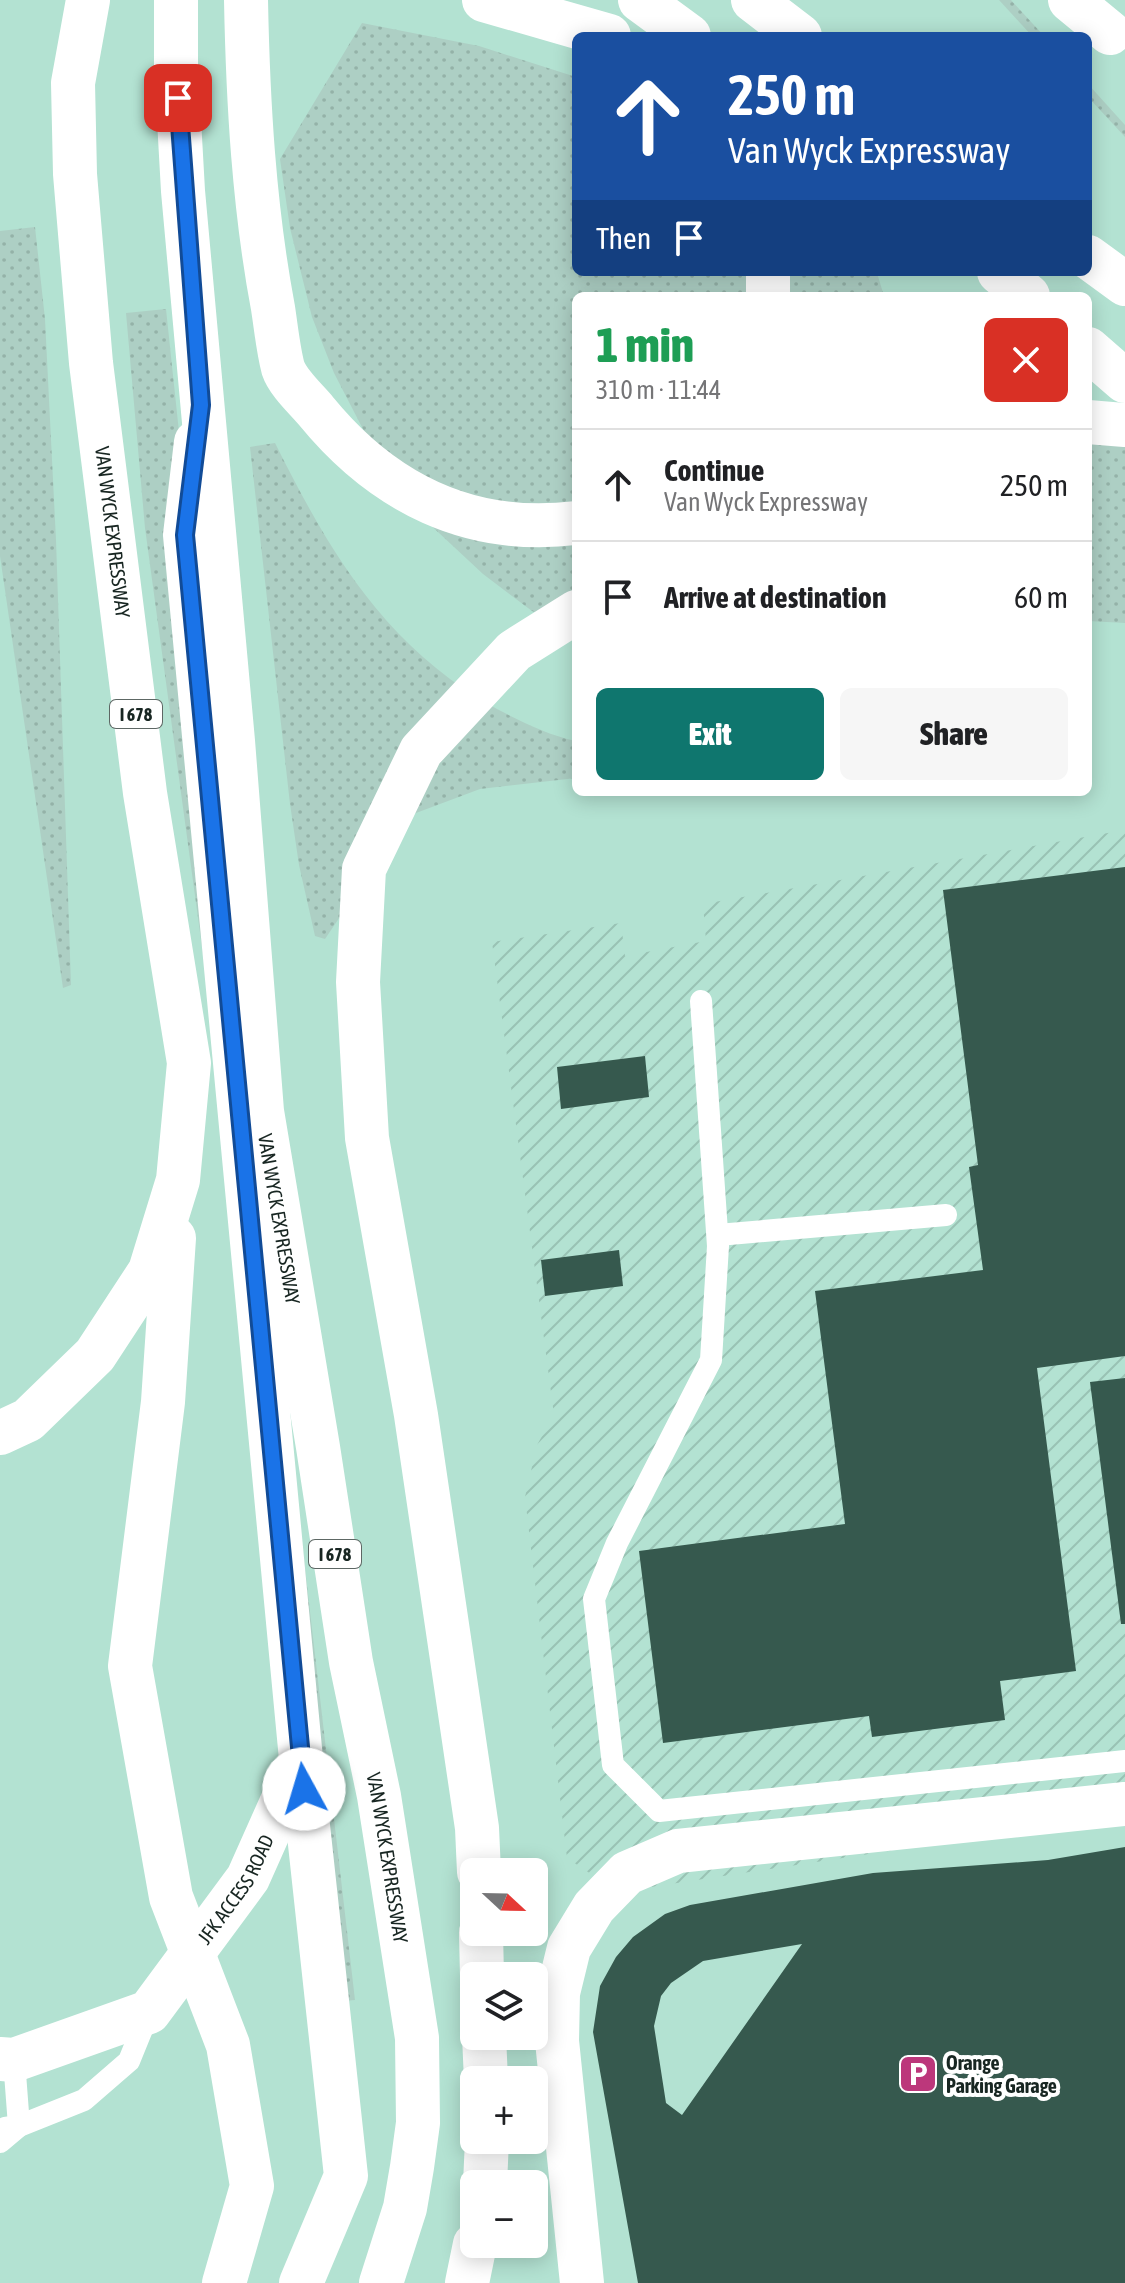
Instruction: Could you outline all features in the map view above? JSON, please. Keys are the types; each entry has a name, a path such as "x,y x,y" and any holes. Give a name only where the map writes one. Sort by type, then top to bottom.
{"main road":[{"path":"70,0 73,83"},
{"name":"VAN WYCK EXPRESSWAY","path":"88,0 73,83 75,174 91,363 145,793 189,1063 178,1180"},
{"name":"VAN WYCK EXPRESSWAY","path":"176,0 179,130 195,345 233,741 262,1111 351,1662 379,1796 417,2038 418,2123 405,2208 381,2283"},
{"path":"246,0 248,95 264,262 284,371 338,438 376,471 431,503 485,522 541,527 572,523"},
{"path":"484,0 595,32"},
{"path":"640,0 684,32"},
{"path":"670,0 687,32"},
{"path":"753,0 795,32"},
{"path":"1070,0 1111,32"},
{"path":"1092,260 1125,284"},
{"path":"1004,276 1023,292"},
{"path":"1092,352 1125,381"},
{"name":"JFK ACCESS ROAD","path":"149,2012 248,1878 301,1759 185,535 201,405"},
{"path":"1092,422 1125,425"},
{"path":"478,1858 477,1828 416,1415 367,1138 358,982 364,869 421,751 514,651 572,615"},
{"path":"0,1433 28,1420 95,1355 150,1271 178,1180"},
{"path":"178,1180 163,1402 130,1666 171,1897 228,2045 252,2186 224,2283"},
{"path":"301,1759 346,2176 301,2283"},
{"path":"581,2281 557,2041 558,1993 569,1948 594,1907 627,1873 678,1851 1125,1804"},
{"path":"7,2060 149,2012"},
{"path":"467,2283 472,2258"}],"lane":[{"path":"701,1001 718,1235 711,1360 617,1543 594,1599 613,1765 659,1811 1125,1761"},
{"path":"718,1235 946,1215"},
{"path":"0,2142 10,2128 84,2100 96,2090 129,2061 149,2012"},
{"path":"7,2060 10,2128"}],"shaded area":[{"path":"0,0 1125,0 1125,2283 0,2283"},
{"path":"999,0 1011,0 1040,32 1028,32"},
{"path":"362,23 479,46 572,76 572,276 878,276 883,292 572,292 572,628 532,611 483,574 424,519 366,435 334,373 312,317 290,228 280,159"},
{"path":"1092,88 1125,125 1125,137 1092,101"},
{"path":"35,227 45,319 56,540 71,985 63,988 0,556 0,231"},
{"path":"166,309 237,981 355,2000 334,2002 207,984 145,528 126,313"},
{"path":"1092,414 1125,444 1125,623 1092,621"},
{"path":"275,443 340,559 392,627 423,657 497,709 545,732 572,740 572,778 480,789 408,816 325,939 315,936 299,865 250,447"},
{"path":"1125,830 1125,1815 618,1892 567,1858 525,1497 537,1445 554,1415 492,942 621,923 625,956 706,941 703,904"}],"building":[{"path":"1125,867 1125,1356 1037,1368 1076,1671 1000,1681 1005,1720 872,1737 869,1716 663,1743 639,1551 845,1524 815,1291 983,1270 969,1167 978,1165 943,890"},
{"path":"645,1056 649,1097 561,1109 557,1067"},
{"path":"619,1250 623,1286 545,1296 541,1260"},
{"path":"1125,1378 1125,1624 1121,1624 1090,1382"},
{"name":"Orange Parking Garage","path":"1125,1847 1125,2283 638,2283 593,2032 600,1986 616,1957 633,1937 665,1914 690,1905 873,1873 1048,1860","holes":["802,1944 682,2115 666,2103 654,2026 661,1996 671,1983 703,1961"]}],"place":[{"name":"Orange Parking Garage","path":"918,2074"}],"route":[{"path":"178,98 201,405 185,535 304,1789"}]}
